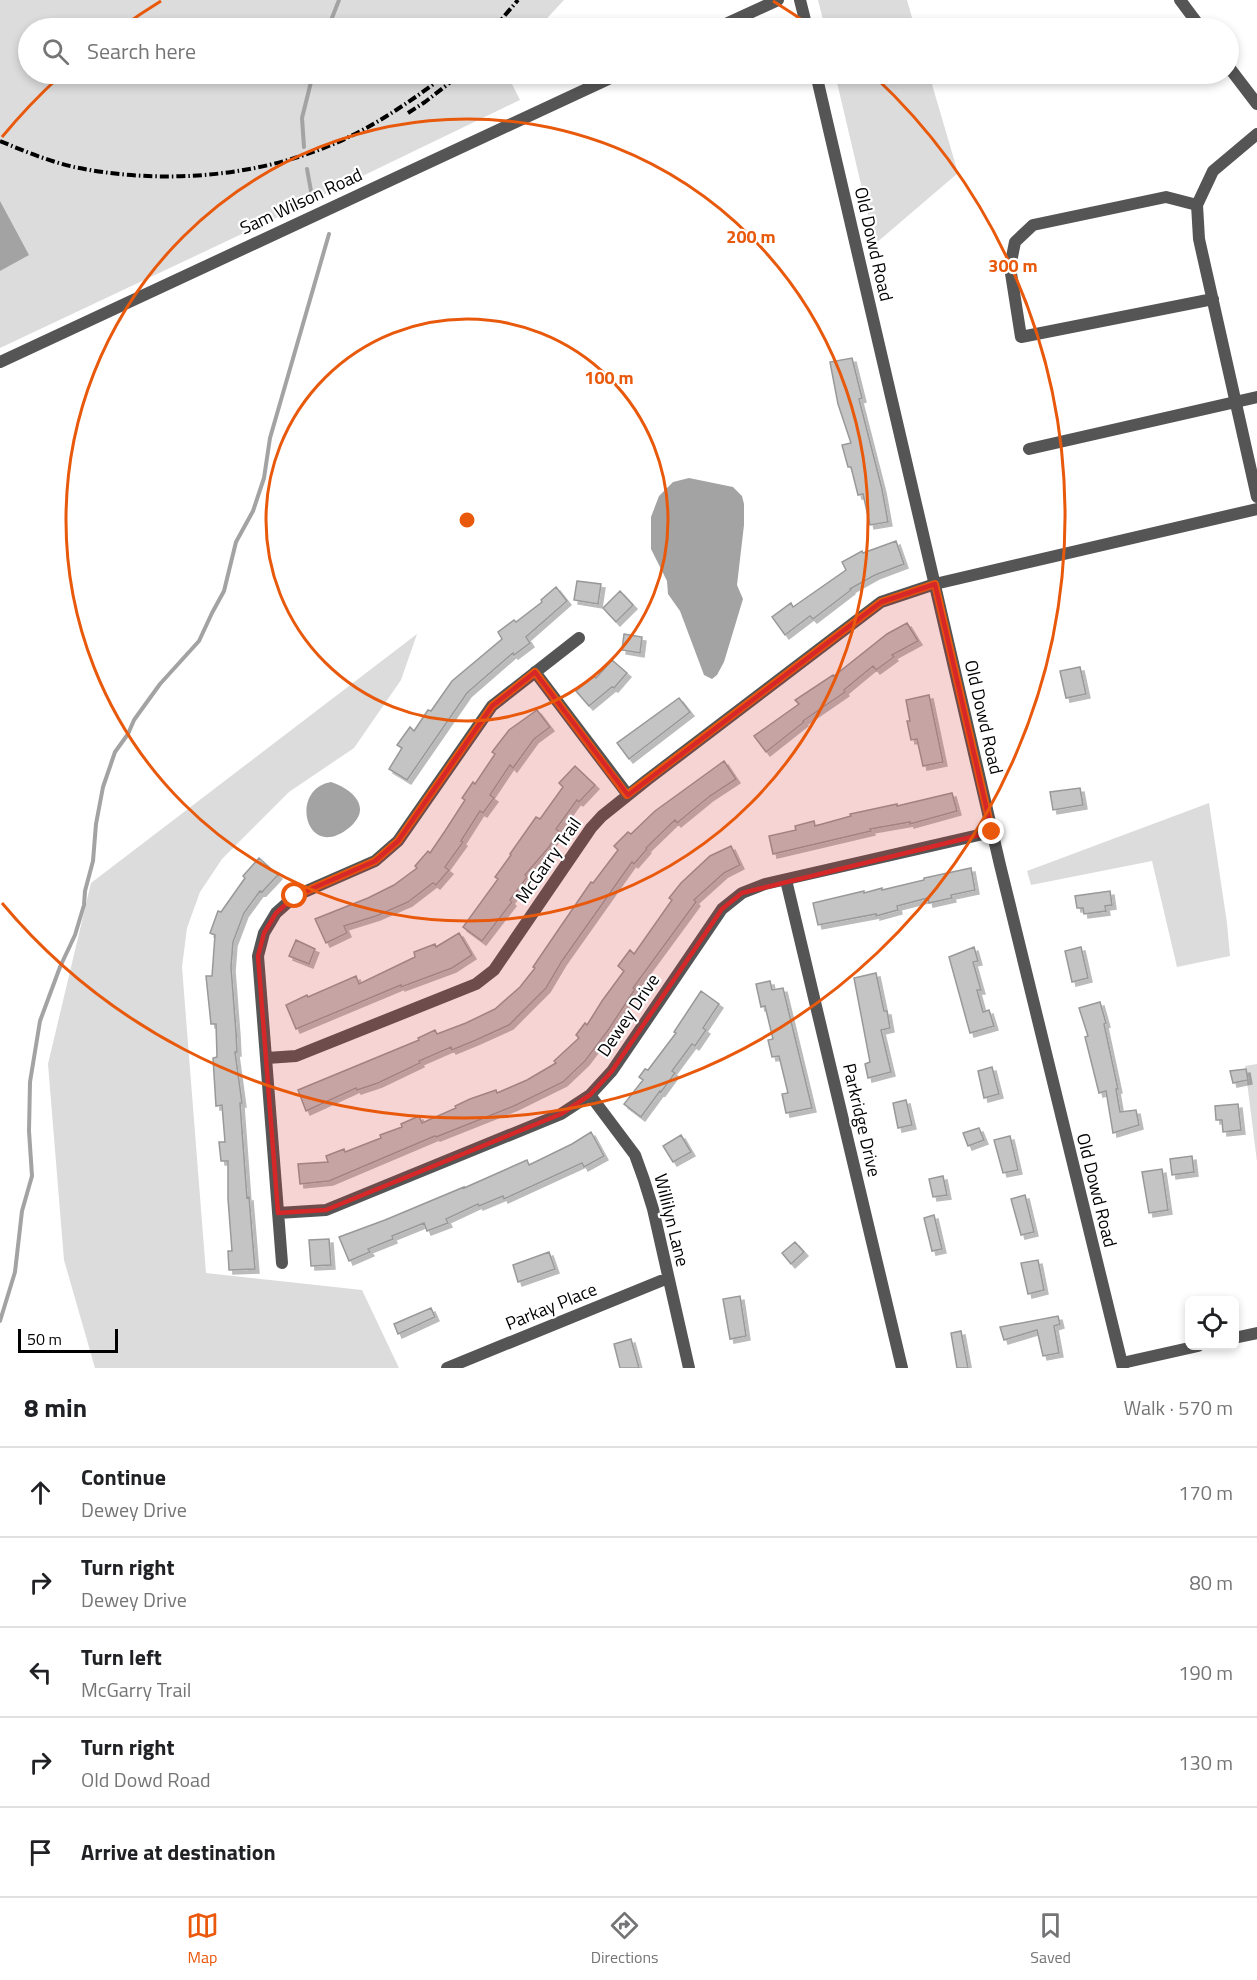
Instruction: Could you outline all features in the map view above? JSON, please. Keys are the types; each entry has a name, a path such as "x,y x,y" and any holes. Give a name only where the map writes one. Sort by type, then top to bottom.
{"street":[{"path":"739,18 778,0"},
{"path":"800,0 804,18"},
{"path":"1180,0 1194,18"},
{"path":"1239,80 1257,104"},
{"name":"Sam Wilson Road","path":"0,362 598,84"},
{"name":"Old Dowd Road","path":"818,84 992,832 1122,1366"},
{"path":"1257,134 1212,171 1197,205 1199,239 1257,497"},
{"path":"1197,205 1167,197 1033,225 1015,242 1010,267 1021,337 1213,299"},
{"path":"1029,449 1257,398"},
{"name":"McGarry Trail","path":"267,1058 296,1056 476,984 494,970 591,828 602,816 881,602 935,584 1257,509"},
{"path":"282,1263 258,956 264,933 276,913 295,896 375,861 398,841 492,706 579,638"},
{"path":"535,672 627,795"},
{"name":"Dewey Drive","path":"278,1213 326,1210 561,1114 590,1095 612,1071 722,909 742,893 765,884 992,832"},
{"name":"Parkridge Drive","path":"786,880 902,1368"},
{"name":"Willilyn Lane","path":"590,1095 635,1155 653,1209 689,1368"},
{"name":"Parkay Place","path":"447,1368 668,1278"},
{"path":"1239,1337 1257,1333"},
{"path":"1122,1366 1185,1349"}],"highlighted area":[{"path":"935,584 992,832 742,893 722,909 612,1071 590,1095 561,1114 326,1210 278,1213 258,956 264,933 276,913 295,896 375,861 398,841 492,706 535,672 628,795 881,602"}],"shaded area":[{"path":"0,0 564,0 547,18 18,18 18,84 512,84 520,100 0,348"},
{"path":"818,0 907,0 912,18 822,18"},
{"path":"837,84 932,84 958,173 875,244"},
{"path":"0,201 29,255 0,271"},
{"path":"689,478 733,487 742,496 744,504 744,525 737,585 743,599 724,662 712,679 704,675 680,611 668,594 667,581 651,549 651,517 659,496 673,482"},
{"path":"417,634 401,680 354,748 289,792 222,859 200,892 187,928 182,967 206,1273 362,1290 399,1368 95,1368 64,1260 48,1064 91,883"},
{"path":"331,782 352,794 360,806 360,813 350,827 335,836 322,837 313,831 308,821 307,809 310,797 318,787"},
{"path":"1209,803 1230,956 1177,967 1152,861 1031,885 1027,871"},
{"path":"1257,1064 1257,1162 1245,1066"}],"building":[{"path":"852,358 862,398 859,399 888,522 870,525 863,494 858,495 851,467 848,467 842,445 851,443 838,404 830,362"},
{"path":"896,541 904,564 875,575 850,589 813,619 810,616 785,635 772,617 791,603 793,607 846,570 842,562 862,551 863,553"},
{"path":"577,581 601,584 598,604 574,600"},
{"path":"556,587 567,601 526,637 530,643 514,655 513,653 467,693 407,780 389,769 402,748 397,745 410,727 414,731 452,681 502,639 498,632 514,620 516,622 542,602 541,600"},
{"path":"620,591 633,605 616,622 603,608"},
{"path":"907,623 918,641 892,655 894,657 876,670 873,666 844,690 845,692 803,721 766,752 754,736 799,704 795,700 834,676 887,634"},
{"path":"624,634 642,637 640,653 622,650"},
{"path":"612,660 627,673 614,688 612,687 589,706 576,691 594,676 596,678"},
{"path":"1080,667 1086,694 1066,698 1060,671"},
{"path":"929,695 943,762 923,766 917,739 911,740 906,700"},
{"path":"679,698 690,712 629,759 617,743"},
{"path":"537,710 550,727 534,739 513,768 510,765 490,795 494,798 483,813 480,811 461,841 463,842 445,867 449,870 436,885 433,883 408,902 376,916 344,926 347,933 326,943 315,919 394,885 417,868 415,866 428,851 430,853 465,800 462,798 473,782 475,784 495,754 492,752 509,730"},
{"path":"724,761 736,779 710,796 677,823 675,820 646,848 634,864 632,862 562,961 546,988 509,1025 452,1050 451,1047 378,1083 357,1090 356,1088 306,1111 298,1090 419,1040 418,1038 435,1030 437,1034 495,1009 520,987 535,968 533,967 591,882 593,883 618,850 614,846 628,832 631,834 655,811"},
{"path":"575,766 595,785 579,802 577,800 556,829 559,831 549,847 525,875 527,877 510,900 512,902 482,941 463,927 498,879 495,877 536,817 540,819 563,787 559,783"},
{"path":"1080,788 1083,805 1053,810 1050,792"},
{"path":"952,793 957,811 910,824 910,822 870,829 871,831 773,854 769,836 796,830 795,826 814,821 815,826 851,816 850,814"},
{"path":"731,846 740,865 724,873 694,900 696,902 633,988 635,989 609,1029 585,1061 563,1082 514,1106 435,1136 329,1181 300,1184 298,1164 328,1162 326,1156 344,1149 345,1152 381,1138 380,1135 402,1127 401,1124 419,1116 422,1123 470,1099 496,1090 497,1093 527,1080 556,1063 554,1061 579,1038 576,1035 585,1023 587,1025 624,971 618,966 630,950 634,954 672,900 669,898 681,883 710,856"},
{"path":"259,858 278,875 262,892 260,891 244,913 233,942 231,967 237,1052 235,1052 242,1103 240,1103 247,1198 249,1197 255,1269 229,1270 228,1251 232,1251 228,1161 221,1161 219,1142 225,1142 222,1105 216,1106 213,1058 217,1057 216,1024 211,1024 206,976 212,976 215,935 210,933 218,911 221,912 245,878 243,876"},
{"path":"971,868 975,890 929,903 928,898 897,906 898,910 876,916 876,914 818,925 813,903 864,891 864,893 882,888 882,890"},
{"path":"1110,891 1112,905 1105,906 1106,911 1084,914 1083,908 1077,908 1075,896"},
{"path":"459,933 472,955 452,968 401,987 401,985 296,1029 286,1005 356,976 359,984 415,957 414,952 435,944 436,947"},
{"path":"296,940 315,949 309,964 289,956"},
{"path":"974,947 978,961 973,962 981,990 977,990 983,1012 989,1010 994,1026 970,1033 949,957"},
{"path":"1081,947 1088,978 1072,982 1065,951"},
{"path":"876,973 890,1028 881,1030 891,1072 868,1078 865,1064 870,1062 854,978"},
{"path":"770,981 772,990 783,988 812,1108 786,1113 782,1094 788,1093 779,1056 772,1057 768,1040 773,1039 765,1006 761,1007 756,984"},
{"path":"701,991 719,1004 703,1028 706,1030 695,1046 692,1044 672,1071 675,1073 641,1117 624,1104 643,1080 639,1077 645,1069 648,1070 676,1033 674,1032"},
{"path":"1100,1002 1118,1089 1116,1089 1120,1112 1136,1110 1139,1125 1113,1133 1106,1091 1099,1093 1085,1037 1088,1036 1079,1008"},
{"path":"992,1067 999,1094 984,1098 978,1071"},
{"path":"1246,1069 1248,1080 1233,1083 1230,1071"},
{"path":"906,1100 912,1125 898,1128 893,1103"},
{"path":"1238,1104 1241,1130 1223,1132 1222,1120 1216,1120 1215,1106"},
{"path":"979,1128 984,1140 968,1146 963,1133"},
{"path":"591,1132 604,1156 584,1167 582,1163 504,1199 503,1196 479,1206 478,1204 446,1219 448,1223 427,1231 424,1223 392,1236 393,1239 368,1249 370,1252 349,1261 339,1237 464,1188 527,1160 529,1165"},
{"path":"681,1135 691,1152 673,1162 663,1146"},
{"path":"1010,1136 1018,1170 1003,1173 994,1140"},
{"path":"1192,1156 1194,1172 1172,1175 1170,1159"},
{"path":"1162,1169 1168,1210 1149,1213 1142,1172"},
{"path":"943,1176 947,1195 933,1197 929,1179"},
{"path":"1025,1195 1034,1232 1021,1235 1011,1199"},
{"path":"934,1215 942,1249 932,1251 924,1218"},
{"path":"329,1239 331,1265 311,1266 309,1240"},
{"path":"795,1242 804,1252 791,1264 782,1253"},
{"path":"549,1252 555,1269 518,1282 513,1265"},
{"path":"1038,1260 1044,1290 1028,1294 1021,1263"},
{"path":"740,1296 746,1336 730,1339 723,1299"},
{"path":"431,1308 435,1317 398,1334 394,1324"},
{"path":"1058,1316 1060,1324 1054,1326 1059,1353 1043,1356 1037,1330 1004,1340 1000,1327"},
{"path":"961,1331 968,1368 957,1368 951,1333"},
{"path":"631,1339 639,1368 620,1368 614,1344"}],"waterway":[{"path":"332,18 339,0"},
{"path":"304,147 302,118 310,84"},
{"path":"307,169 313,202"},
{"path":"0,1321 15,1272 22,1211 32,1176 29,1131 30,1082 40,1021 60,967 75,935 84,905 85,891 93,861 96,824 103,787 115,752 128,734 134,720 160,684 199,641 224,591 236,542 253,511 264,478 270,438 329,234"}],"railway":[{"path":"503,18 518,0"},
{"path":"0,141 55,162 109,173 145,176 217,174 288,160 322,149 379,121 433,84"},
{"path":"408,113 448,84"}],"route":[{"path":"295,896 375,861 398,841 492,706 535,672 627,795 881,602 935,584 992,832"}]}
